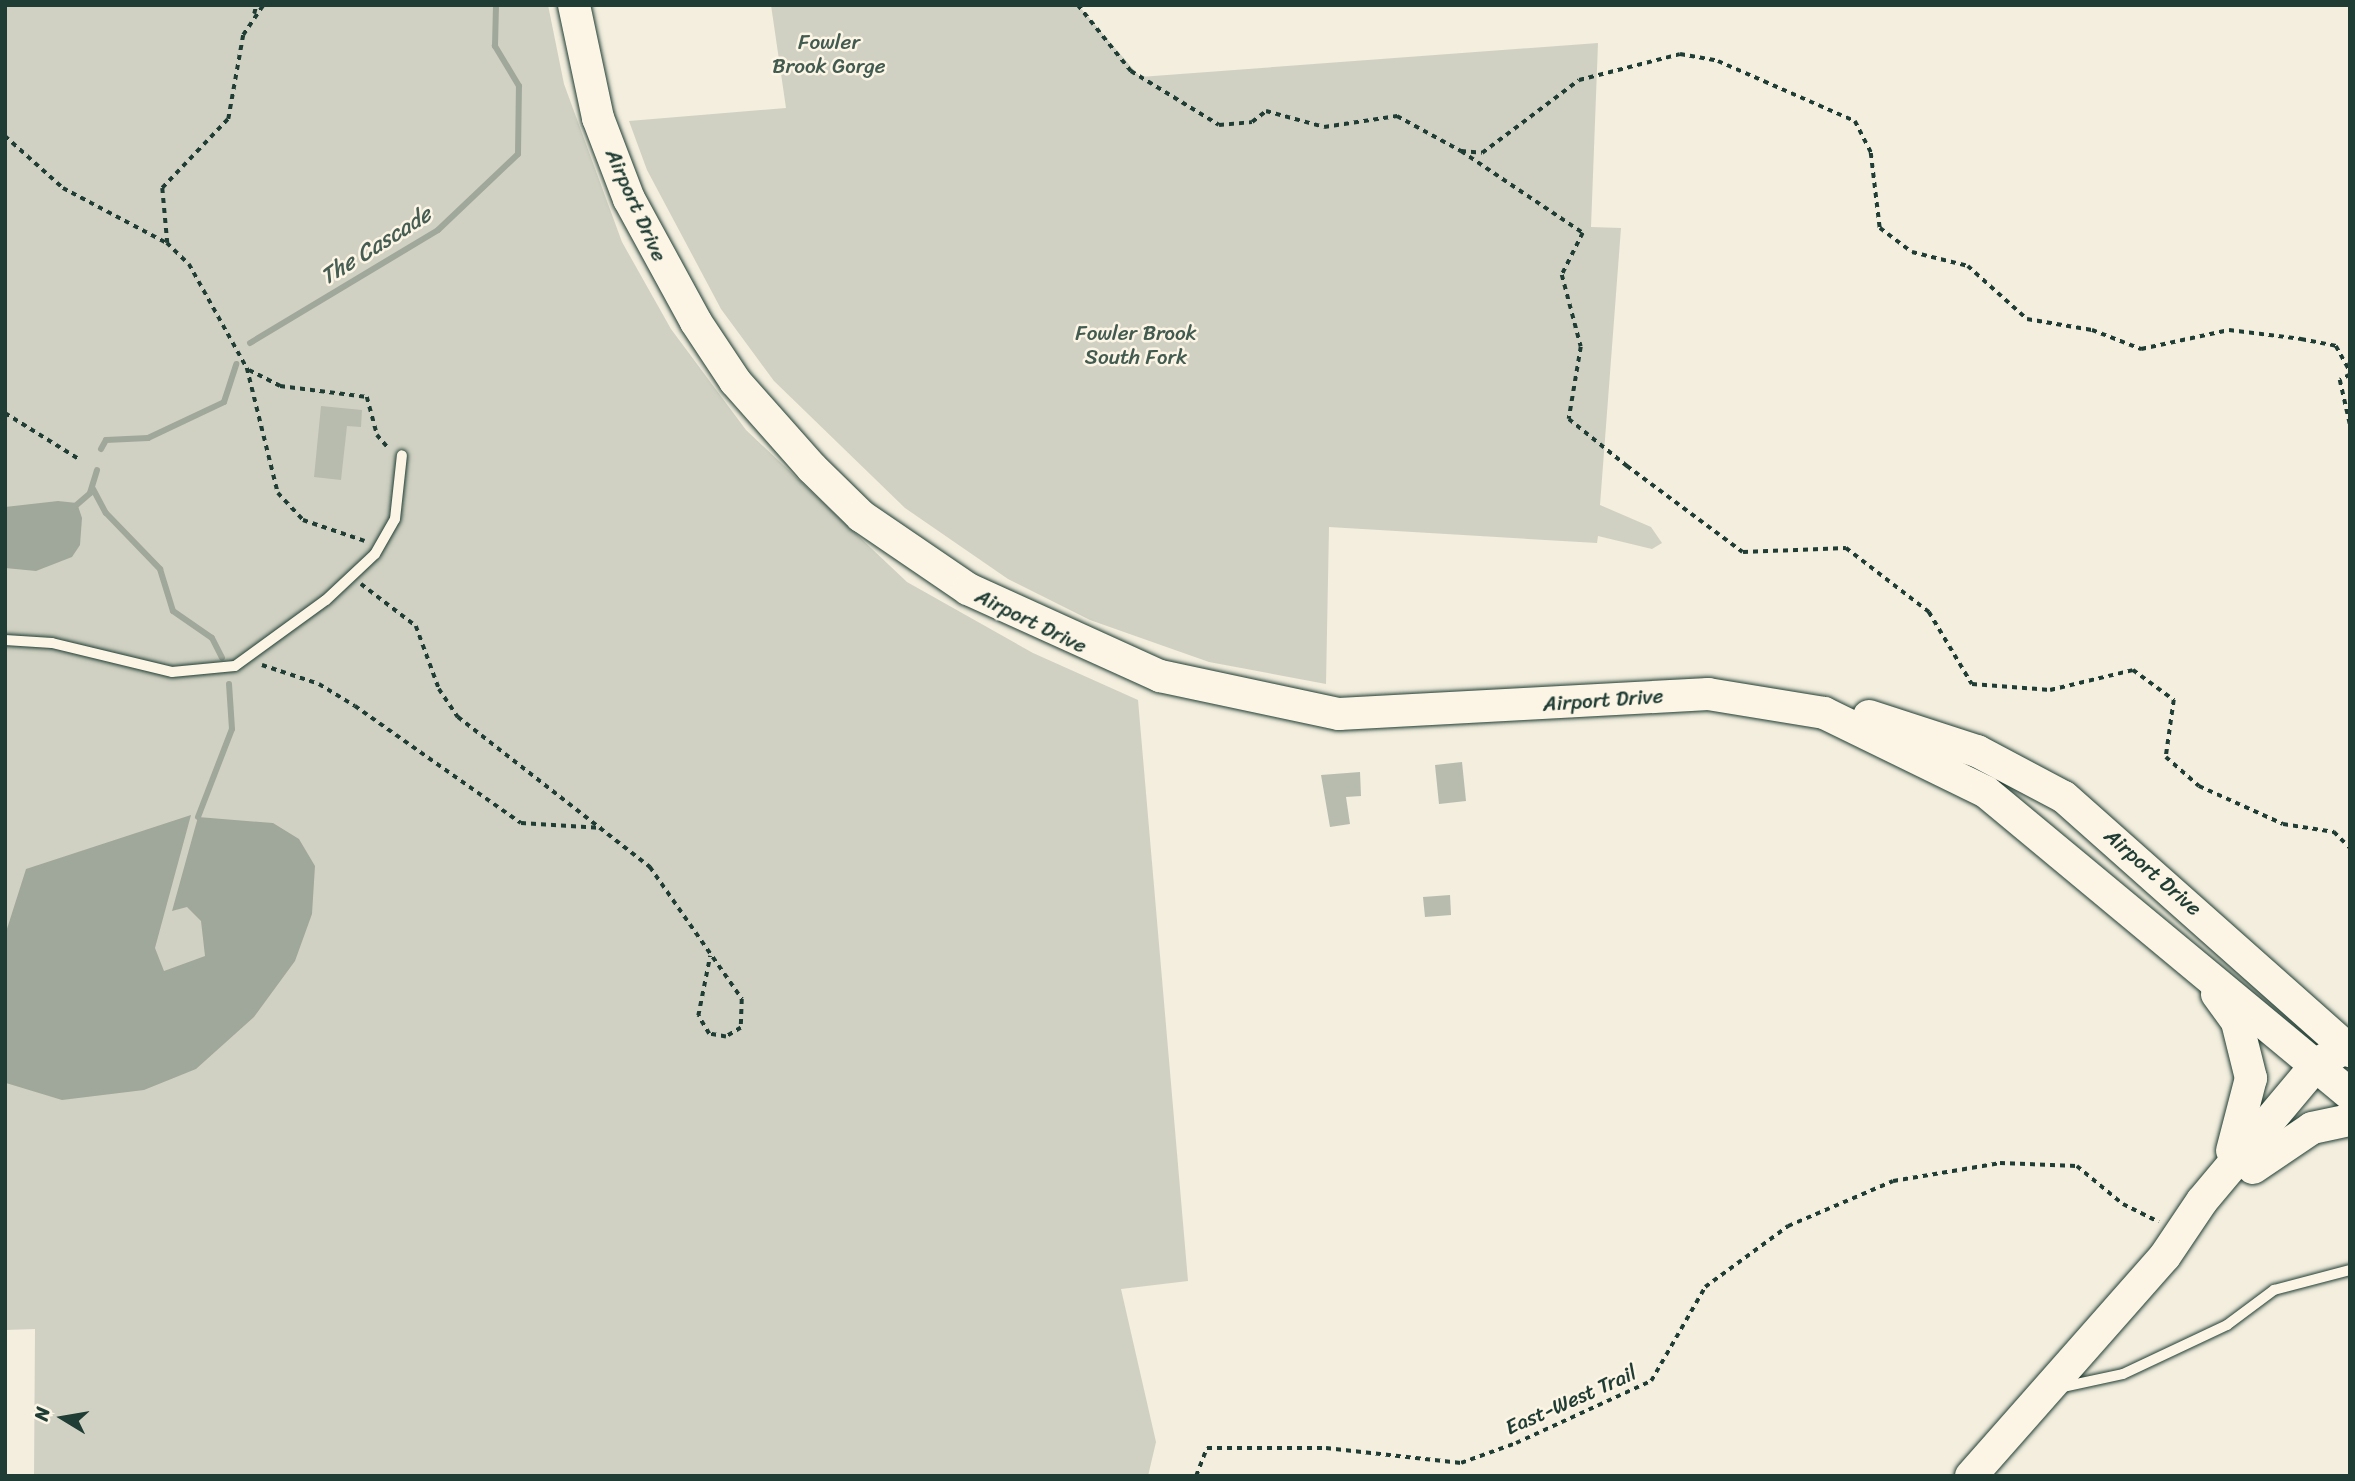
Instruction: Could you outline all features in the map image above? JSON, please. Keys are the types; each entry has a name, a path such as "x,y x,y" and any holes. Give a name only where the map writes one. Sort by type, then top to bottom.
{"main road":[{"name":"Airport Drive","path":"574,5 598,118 629,199 702,332 770,423 861,516 968,589 1160,676 1339,714 1708,694 1812,710 1874,716 1922,730 2054,790 2122,843 2348,1049 2334,1079 2253,1168 2165,1256 1971,1476"},
{"name":"Airport Drive","path":"1812,710 1938,764 1986,792 2334,1079"},
{"name":"Airport Drive","path":"2165,1256 2230,1157 2248,1110 2248,1052 2215,990 2166,939"},
{"name":"Airport Drive","path":"2202,1200 2334,1079"},
{"path":"2253,1168 2312,1128 2350,1120"}],"lane":[{"path":"5,640 52,643 172,671 235,666 350,578 380,546 395,519 402,455"},
{"path":"2045,1389 2123,1374 2227,1325 2274,1290 2350,1270"}],"path":[{"path":"167,243 162,188 228,119 243,36 256,5"},
{"path":"253,16 263,5"},
{"path":"1078,5 1131,71 1219,125 1252,122 1266,111 1324,127 1397,116 1461,151 1583,233 1562,275 1581,347 1569,419 1627,466 1744,552 1846,548 1929,612 1972,684 2050,690 2133,670 2174,699 2166,757 2199,786 2283,824 2334,832 2350,848"},
{"path":"1461,151 1493,146 1579,79 1680,54 1718,61 1855,121 1871,153 1880,228 1912,251 1968,266 2027,319 2092,330 2141,349 2229,330 2336,346 2350,373 2340,380 2350,424"},
{"path":"5,136 88,205 167,243 189,264 247,368 270,473 288,509 380,546"},
{"path":"247,368 280,386 367,397 377,435 402,455"},
{"path":"5,413 79,459"},
{"path":"350,578 416,626 439,689 458,717 604,828 650,867 710,956 744,1008 741,1028 726,1037 709,1034 698,1016 710,956"},
{"path":"235,666 267,666 319,684 425,750 521,823 604,828"},
{"name":"East-West Trail","path":"1195,1476 1207,1448 1326,1448 1461,1464 1516,1443 1651,1381 1705,1287 1788,1226 1892,1181 2000,1163 2077,1166 2123,1204 2162,1223 2169,1212"}],"green space":[{"path":"5,5 548,5 564,84 622,242 671,329 746,430 907,582 1033,653 1138,700 1188,1281 1121,1289 1156,1442 1148,1476 34,1476 35,1329 5,1330"},
{"name":"Fowler Brook South Fork","path":"771,5 1078,5 1140,77 1598,43 1591,227 1621,228 1600,505 1651,527 1662,543 1652,549 1598,536 1597,543 1329,527 1326,684 1209,662 1090,620 1008,579 905,508 774,381 721,309 647,170 629,121 786,108"}],"shaded area":[{"path":"58,501 77,503 82,518 80,545 72,557 36,571 5,568 5,507"},
{"path":"191,815 155,948 164,971 205,956 201,921 187,907 172,911 198,817 273,823 299,839 315,866 312,914 295,961 254,1017 196,1069 144,1090 62,1100 6,1083 5,935 26,869"}],"building":[{"path":"321,406 362,410 361,427 347,426 341,480 314,477"},
{"path":"1462,762 1466,801 1439,804 1435,765"},
{"path":"1360,772 1361,796 1346,797 1350,824 1330,827 1321,775"},
{"path":"1450,895 1451,915 1425,917 1423,897"}],"waterway":[{"name":"The Cascade","path":"250,343 438,230 518,154 519,86 495,46 496,5"},
{"name":"The Cascade","path":"101,449 106,440 148,438 224,402 236,364"},
{"name":"The Cascade","path":"73,508 90,493 97,470"},
{"path":"93,489 106,513 160,569 173,611 212,638 222,658"},
{"path":"198,817 232,729 229,684"}],"park label":[{"name":"Fowler Brook Gorge","path":"829,54"}]}
